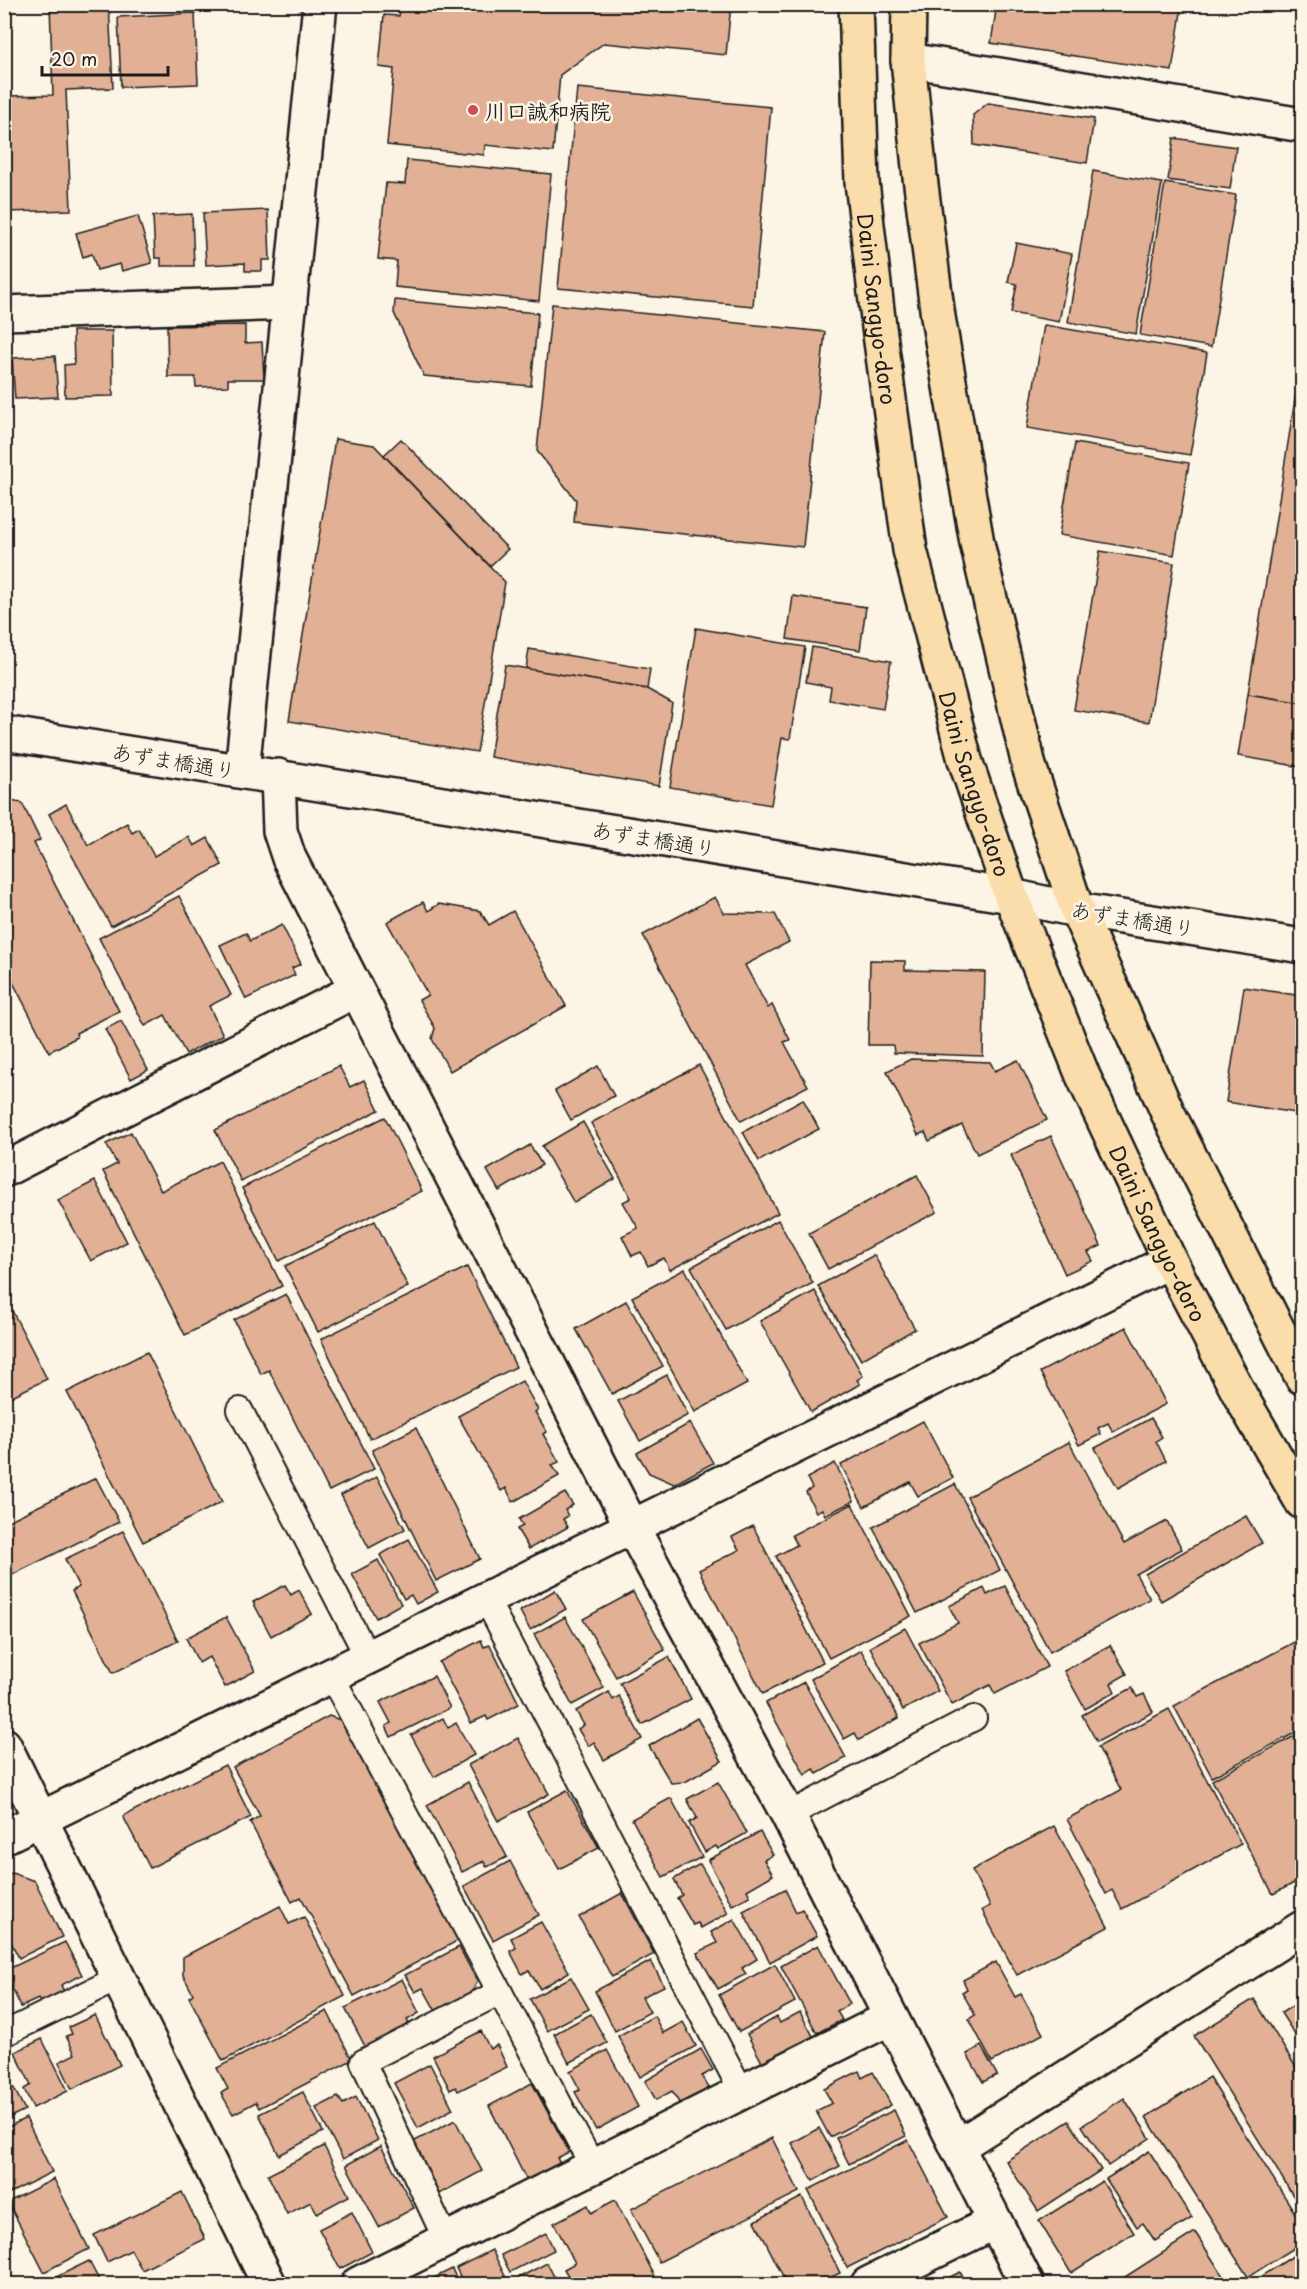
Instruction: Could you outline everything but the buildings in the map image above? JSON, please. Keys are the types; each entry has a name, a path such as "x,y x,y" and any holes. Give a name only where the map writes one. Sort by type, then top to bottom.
{"main road":[{"name":"Daini Sangyo-doro","path":"856,4 862,182 879,327 910,550 965,760 1011,896 1083,1077 1170,1261 1241,1397 1302,1503"},
{"path":"909,4 908,60 938,317 977,543 1029,766 1077,909 1168,1113 1299,1365"}],"street":[{"path":"242,771 320,4"},
{"path":"908,60 1302,125"},
{"path":"4,313 290,303"},
{"name":"あずま橋通り","path":"4,733 1011,896 1302,946"},
{"path":"278,776 280,831 289,858 632,1527 788,1815 1027,2284"},
{"path":"4,1170 356,990"},
{"path":"4,1837 1170,1261"},
{"path":"4,1745 269,2284"},
{"path":"957,2147 1302,1928"},
{"path":"358,2284 890,2018"},
{"path":"868,2284 994,2222"}],"lane":[{"path":"240,1410 367,1656"},
{"path":"486,1599 742,2092"},
{"path":"331,1675 593,2166"},
{"path":"788,1815 974,1718"},
{"path":"4,2034 119,1978"},
{"path":"446,2240 363,2062 500,1992"}],"place":[{"name":"川口誠和病院","path":"473,110"}]}
